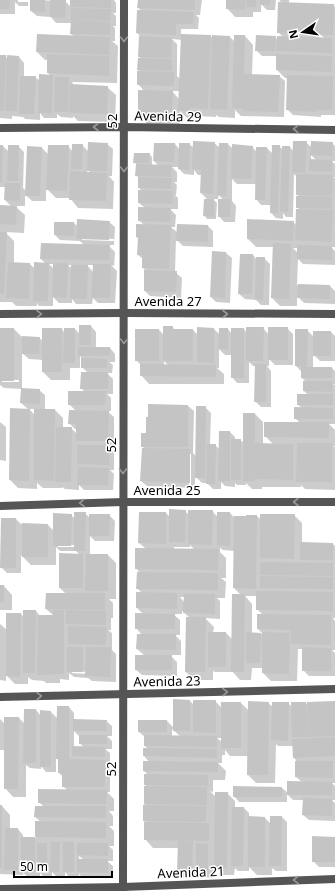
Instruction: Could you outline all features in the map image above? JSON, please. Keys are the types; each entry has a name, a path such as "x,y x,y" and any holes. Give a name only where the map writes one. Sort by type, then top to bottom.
{"street":[{"name":"52","path":"123,889 124,0"},
{"name":"Avenida 29","path":"0,128 124,127 335,130"},
{"name":"Avenida 27","path":"0,314 335,314"},
{"name":"Avenida 25","path":"0,506 123,502 335,502"},
{"name":"Avenida 23","path":"0,697 335,689"},
{"name":"Avenida 21","path":"0,889 123,889 335,879"}],"building":[{"path":"0,0 10,0 9,9 0,9"},
{"path":"30,0 45,0 45,12 30,11"},
{"path":"50,0 66,0 65,18 50,17"},
{"path":"70,0 111,0 111,8 70,7"},
{"path":"138,0 195,0 195,10 137,8"},
{"path":"226,0 245,0 245,10 226,9"},
{"path":"246,0 256,0 256,7 246,7"},
{"path":"260,0 270,0 270,5 260,5"},
{"path":"278,2 334,4 333,35 277,33"},
{"path":"71,8 111,9 110,21 71,20"},
{"path":"137,10 194,12 193,24 176,24 176,35 136,33"},
{"path":"71,20 110,22 110,35 70,34"},
{"path":"37,34 110,37 109,55 36,52"},
{"path":"181,34 211,35 208,109 190,108 190,111 178,110"},
{"path":"212,35 230,36 227,110 210,109"},
{"path":"234,35 245,35 244,74 280,75 278,112 243,111 243,109 232,108"},
{"path":"256,35 276,36 275,51 255,51"},
{"path":"139,36 172,38 171,58 138,57"},
{"path":"277,36 332,38 332,53 276,51"},
{"path":"47,54 109,56 109,76 47,73"},
{"path":"276,54 332,56 331,72 276,70"},
{"path":"0,55 6,55 4,111 0,111"},
{"path":"7,55 19,56 17,111 5,111"},
{"path":"138,58 172,59 172,71 137,70"},
{"path":"137,71 174,72 174,86 137,85"},
{"path":"39,74 53,75 52,113 38,113"},
{"path":"287,75 333,76 332,110 316,110 316,112 286,110"},
{"path":"20,76 36,76 34,114 19,114"},
{"path":"55,77 69,77 68,112 54,112"},
{"path":"70,84 108,86 107,114 69,113"},
{"path":"138,90 173,91 172,117 138,116"},
{"path":"193,141 215,142 213,194 200,193 201,170 192,169"},
{"path":"293,141 307,141 305,173 292,172"},
{"path":"311,141 333,142 332,156 310,155"},
{"path":"88,142 108,143 107,171 87,171"},
{"path":"154,143 175,143 174,162 153,161"},
{"path":"179,143 190,143 189,170 178,169"},
{"path":"219,143 228,143 226,196 217,195"},
{"path":"72,144 83,144 82,169 71,169"},
{"path":"232,144 253,146 251,179 231,178"},
{"path":"0,145 3,145 2,182 0,182"},
{"path":"8,145 19,145 18,181 7,181"},
{"path":"48,145 69,145 67,191 46,190"},
{"path":"272,145 280,145 278,213 270,213"},
{"path":"27,146 42,147 40,196 25,196"},
{"path":"282,146 290,146 288,212 280,211"},
{"path":"256,147 267,147 265,200 255,200"},
{"path":"134,153 150,153 149,163 133,163"},
{"path":"309,159 332,160 332,172 309,171"},
{"path":"136,164 172,165 171,177 135,176"},
{"path":"70,171 107,173 106,201 69,200"},
{"path":"296,174 333,175 332,196 296,195"},
{"path":"138,177 172,178 171,189 138,188"},
{"path":"5,183 20,183 20,201 4,200"},
{"path":"138,190 173,191 172,204 138,203"},
{"path":"296,196 332,197 332,209 296,208"},
{"path":"204,199 214,199 214,217 203,216"},
{"path":"218,199 231,199 230,217 218,217"},
{"path":"0,205 17,206 16,225 0,224"},
{"path":"138,207 171,208 170,222 138,221"},
{"path":"296,209 333,210 331,242 295,240"},
{"path":"77,219 110,221 109,240 76,239"},
{"path":"247,219 294,221 293,241 247,239"},
{"path":"54,222 74,222 74,236 54,235"},
{"path":"136,224 171,225 169,269 142,268 142,255 137,255 138,238 136,237"},
{"path":"177,224 208,225 208,242 176,241"},
{"path":"0,232 7,232 4,294 0,294"},
{"path":"41,243 110,245 109,260 40,259"},
{"path":"273,243 291,244 289,299 271,298"},
{"path":"297,245 332,246 332,260 297,259"},
{"path":"212,251 226,252 225,298 210,297"},
{"path":"240,254 253,254 252,294 238,294"},
{"path":"256,257 265,257 263,300 255,299"},
{"path":"8,262 30,263 29,299 6,298"},
{"path":"34,262 49,263 48,301 33,301"},
{"path":"53,263 68,263 67,298 52,297"},
{"path":"93,264 111,264 110,298 91,298"},
{"path":"71,265 88,265 87,299 70,299"},
{"path":"144,270 177,271 176,292 144,291"},
{"path":"298,284 330,285 330,299 297,298"},
{"path":"79,325 91,325 91,345 79,345"},
{"path":"163,326 173,326 173,329 193,329 193,361 163,361"},
{"path":"197,327 214,328 214,363 197,362"},
{"path":"246,327 264,327 263,361 246,361"},
{"path":"268,327 288,327 288,360 268,360"},
{"path":"0,328 14,328 14,381 0,381"},
{"path":"42,328 62,328 62,372 42,372"},
{"path":"64,328 75,328 75,363 63,363"},
{"path":"219,328 228,328 228,349 218,349"},
{"path":"231,328 244,328 244,378 231,378"},
{"path":"135,329 159,329 159,361 135,361"},
{"path":"295,329 308,329 307,367 332,367 332,378 301,378 301,366 295,366"},
{"path":"313,331 331,331 331,356 313,356"},
{"path":"22,336 40,337 39,354 22,354"},
{"path":"78,347 110,347 110,356 78,356"},
{"path":"81,358 107,359 107,368 81,368"},
{"path":"140,364 216,365 216,377 140,376"},
{"path":"255,364 266,364 266,402 254,402"},
{"path":"81,372 108,372 108,389 80,389"},
{"path":"303,381 332,381 332,392 303,391"},
{"path":"21,388 40,389 40,404 20,403"},
{"path":"68,391 106,391 105,405 68,405"},
{"path":"297,394 333,394 333,405 297,405"},
{"path":"148,404 188,405 188,447 141,447 141,433 146,433"},
{"path":"196,406 206,406 205,478 195,478"},
{"path":"294,407 333,408 333,419 294,419"},
{"path":"10,408 30,409 29,481 9,480"},
{"path":"34,409 55,409 54,481 34,480"},
{"path":"69,410 109,411 108,441 76,441 76,424 68,424"},
{"path":"243,413 255,413 255,443 293,444 293,480 255,479 255,481 243,481"},
{"path":"264,422 329,422 329,438 264,437"},
{"path":"56,427 72,427 71,482 55,482"},
{"path":"219,431 230,431 230,481 218,481"},
{"path":"231,439 241,439 241,480 231,480"},
{"path":"297,443 332,443 332,482 296,482"},
{"path":"207,444 216,444 215,484 206,484"},
{"path":"77,445 109,445 109,465 77,464"},
{"path":"142,448 190,449 190,483 140,481"},
{"path":"78,467 109,468 108,485 77,485"},
{"path":"169,509 186,510 185,542 169,542"},
{"path":"188,510 213,510 212,545 188,544"},
{"path":"74,512 86,512 85,551 74,551"},
{"path":"139,512 166,512 166,544 138,543"},
{"path":"217,512 230,512 230,546 217,545"},
{"path":"53,513 72,514 71,546 53,546"},
{"path":"89,514 110,514 109,536 89,536"},
{"path":"260,514 295,514 294,559 260,558"},
{"path":"257,515 256,589 233,588 234,516"},
{"path":"1,518 16,518 16,568 0,568"},
{"path":"22,523 48,524 48,557 22,557"},
{"path":"300,542 333,543 333,560 300,560"},
{"path":"135,548 219,549 218,570 135,569"},
{"path":"59,553 83,554 83,588 59,588"},
{"path":"86,554 108,554 108,591 85,591"},
{"path":"260,562 333,563 333,576 260,575"},
{"path":"137,572 218,573 218,590 136,589"},
{"path":"260,576 333,577 333,589 260,588"},
{"path":"0,585 4,585 4,602 0,602"},
{"path":"256,591 333,592 333,611 256,610"},
{"path":"136,592 177,593 177,609 136,608"},
{"path":"46,593 105,593 105,610 45,609"},
{"path":"184,594 215,594 215,614 183,613"},
{"path":"232,594 245,594 244,672 231,672"},
{"path":"23,610 36,610 35,673 23,673"},
{"path":"53,610 64,610 64,674 37,675 38,615 53,615"},
{"path":"66,610 106,611 106,625 66,624"},
{"path":"6,613 21,613 20,677 6,676"},
{"path":"135,613 175,614 175,629 135,629"},
{"path":"257,614 331,615 331,645 291,644 291,630 257,629"},
{"path":"186,617 206,617 205,672 185,672"},
{"path":"68,626 107,627 106,645 68,644"},
{"path":"208,632 226,632 226,667 208,667"},
{"path":"246,632 261,633 260,663 246,663"},
{"path":"262,632 290,633 289,674 262,673"},
{"path":"137,634 176,634 176,650 136,649"},
{"path":"67,647 83,647 83,672 67,672"},
{"path":"86,647 111,647 110,677 85,676"},
{"path":"302,647 331,648 331,671 302,671"},
{"path":"135,655 172,655 172,670 135,670"},
{"path":"173,699 190,700 190,731 173,731"},
{"path":"193,700 216,700 216,733 193,732"},
{"path":"248,701 269,702 268,775 247,775"},
{"path":"335,701 335,736 308,737 307,702"},
{"path":"221,702 241,702 241,748 221,748"},
{"path":"272,702 289,702 288,741 271,740"},
{"path":"291,702 306,702 308,737 292,737"},
{"path":"57,706 69,706 69,759 105,760 105,787 62,787 62,773 58,773 58,759 56,759"},
{"path":"24,709 36,709 36,763 23,763"},
{"path":"40,710 51,711 51,767 40,767"},
{"path":"4,717 19,717 18,789 4,789"},
{"path":"73,719 107,720 106,731 73,731"},
{"path":"138,720 167,720 167,732 138,732"},
{"path":"79,735 107,735 107,744 79,744"},
{"path":"144,735 217,736 217,747 144,746"},
{"path":"335,737 335,756 293,758 292,739"},
{"path":"72,746 105,747 105,757 72,756"},
{"path":"143,748 217,749 217,758 143,756"},
{"path":"143,761 218,762 218,772 143,771"},
{"path":"295,761 333,761 333,778 295,777"},
{"path":"144,774 208,775 208,786 144,785"},
{"path":"287,781 332,782 332,795 287,795"},
{"path":"144,786 207,787 207,805 144,804"},
{"path":"233,786 282,787 282,797 233,797"},
{"path":"38,789 107,790 106,804 38,803"},
{"path":"215,792 228,792 227,868 214,867"},
{"path":"303,798 332,799 332,816 302,815"},
{"path":"0,805 2,805 2,867 0,867"},
{"path":"143,805 206,806 206,822 143,821"},
{"path":"35,806 106,806 106,818 34,817"},
{"path":"232,807 244,807 243,866 231,866"},
{"path":"248,816 265,817 265,867 248,867"},
{"path":"270,816 282,816 281,866 269,866"},
{"path":"35,821 106,822 106,838 35,837"},
{"path":"144,822 209,823 209,841 144,840"},
{"path":"5,828 18,828 18,870 4,870"},
{"path":"312,836 335,837 335,862 312,862"},
{"path":"21,837 35,837 35,872 21,872"},
{"path":"178,841 193,841 192,873 177,873"},
{"path":"51,842 60,842 59,872 50,872"},
{"path":"63,842 74,842 74,872 63,872"},
{"path":"37,843 47,843 47,871 37,871"},
{"path":"77,843 108,843 108,856 77,855"},
{"path":"196,843 208,844 208,872 196,872"},
{"path":"77,859 108,859 108,873 77,872"}]}
